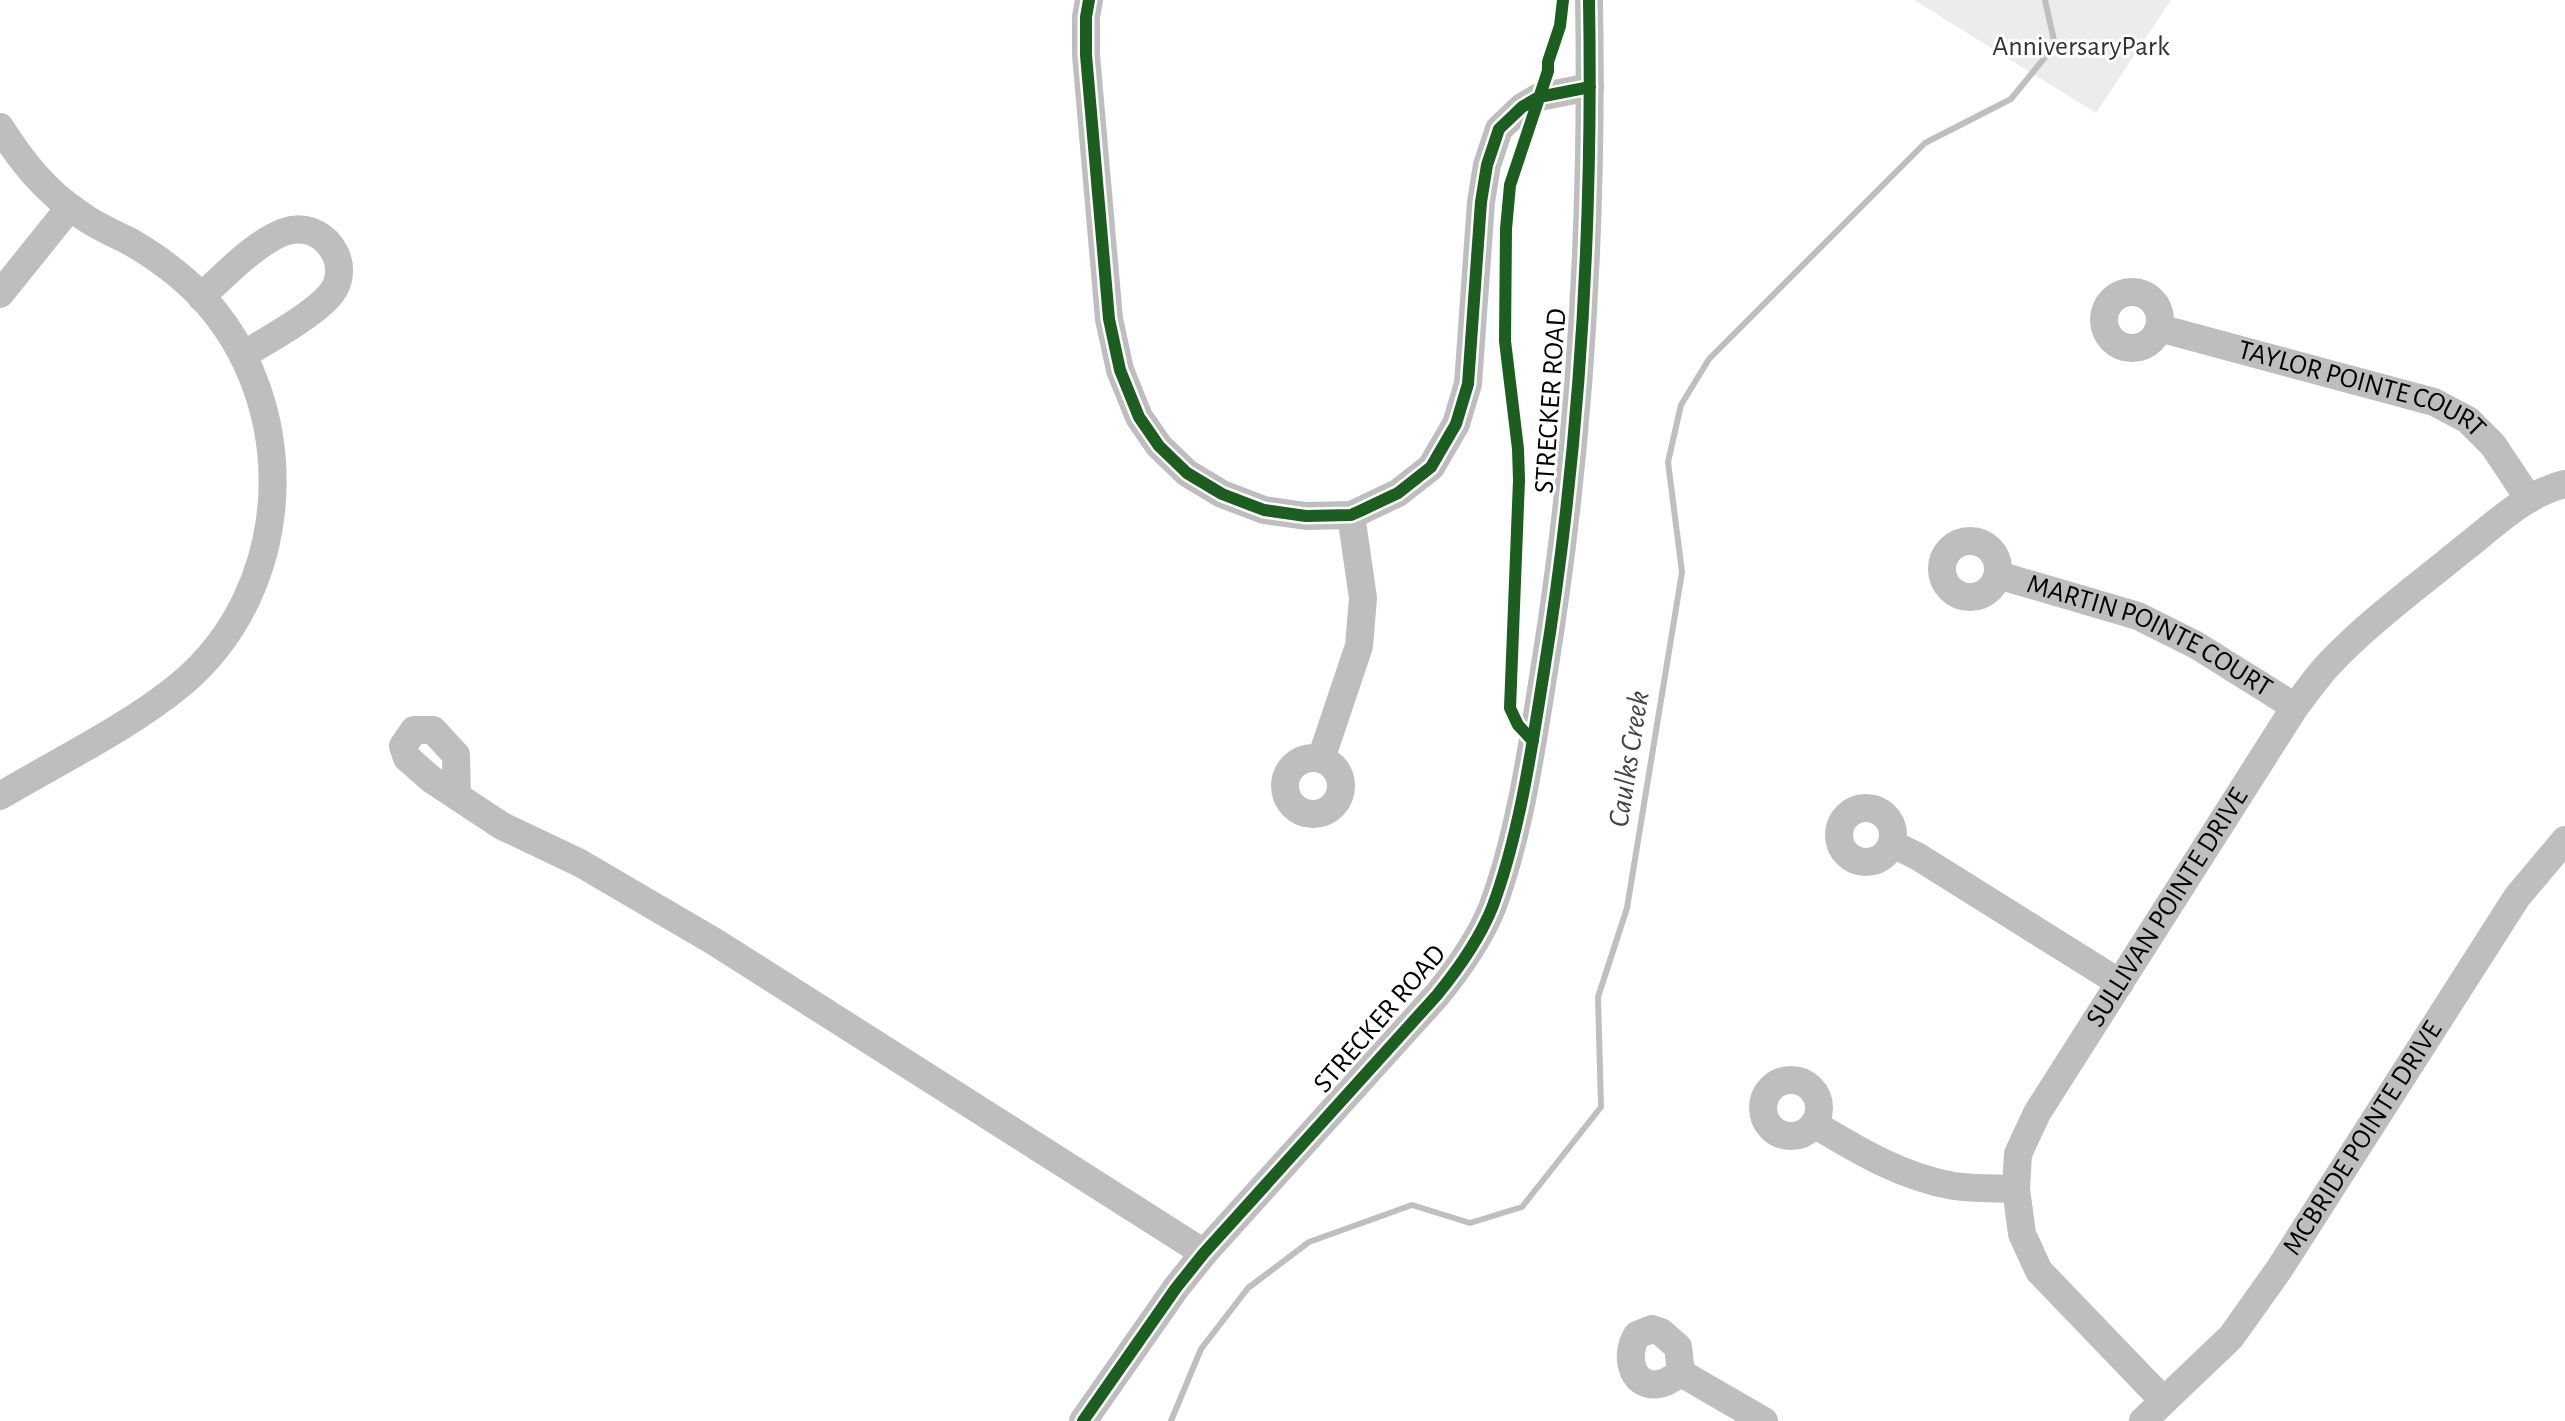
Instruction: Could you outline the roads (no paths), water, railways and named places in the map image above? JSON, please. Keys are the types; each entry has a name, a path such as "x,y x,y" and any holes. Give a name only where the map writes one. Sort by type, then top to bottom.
{"street":[{"path":"1089,0 1086,55 1109,319 1120,370 1139,417 1159,446 1187,473 1222,494 1264,510 1306,516 1351,515 1398,493 1431,467 1456,424 1468,384 1481,202 1487,165 1499,129 1522,107 1539,97 1590,87"},
{"name":"STRECKER ROAD","path":"1083,1421 1204,1253 1465,960 1490,911 1504,873 1533,741 1567,517 1581,333 1590,87 1589,0"},
{"path":"0,127 41,183 70,207 174,271 223,323 243,355 265,411 272,449 274,486 266,543 257,574 240,611 205,662 180,685 137,716 0,796"},
{"path":"0,294 70,207"},
{"path":"201,297 235,266 286,231 308,230 330,244 339,270 337,283 330,294 243,355"},
{"name":"TAYLOR POINTE COURT","path":"2159,328 2434,402 2468,420 2493,445 2529,499"},
{"name":"SULLIVAN POINTE DRIVE","path":"2164,1401 2039,1271 2022,1234 2016,1189 2018,1154 2037,1113 2295,707 2327,665 2371,623 2529,499 2565,484"},
{"path":"1321,759 1359,646 1363,598 1351,515"},
{"name":"MARTIN POINTE COURT","path":"1998,575 2138,616 2196,645 2295,707"},
{"path":"457,796 502,826 580,863 715,942 1204,1253"},
{"name":"MCBRIDE POINTE DRIVE","path":"2143,1421 2231,1337 2272,1279 2517,897 2565,840"},
{"path":"1892,844 1917,856 2120,983"},
{"path":"1814,1124 1884,1165 1923,1179 1956,1186 2016,1189"},
{"path":"1681,1373 1764,1421"}],"waterway":[{"name":"Caulks Creek","path":"1171,1421 1201,1349 1248,1288 1309,1242 1412,1205 1470,1223 1522,1207 1601,1107 1598,997 1627,908 1682,572 1668,462 1681,405 1709,359 1925,143 2011,99 2055,45 2045,0"}],"park label":[{"name":"AnniversaryPark","path":"2081,47"}]}
